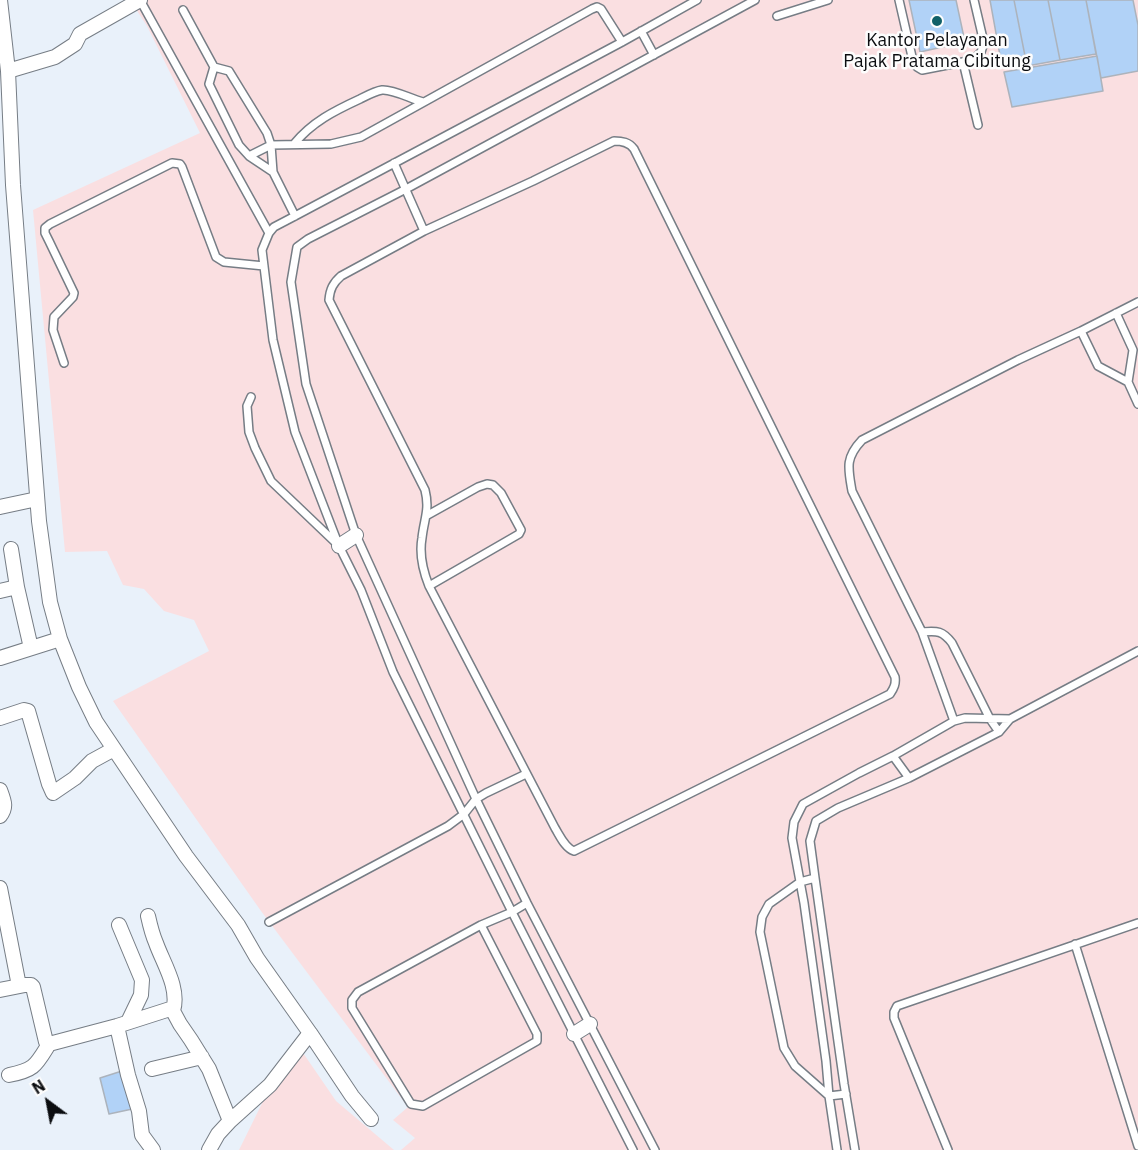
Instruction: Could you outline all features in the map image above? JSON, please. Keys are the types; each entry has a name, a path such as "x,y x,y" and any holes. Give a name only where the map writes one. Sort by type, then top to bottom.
{"street":[{"path":"0,0 8,71 13,185 37,499 50,602 60,639 79,687 114,749 186,856 238,925 257,958 352,1096 371,1119"},
{"path":"8,71 55,57 75,44 80,34 140,0"},
{"path":"0,507 37,499"},
{"path":"339,546 356,535"},
{"path":"11,549 31,648"},
{"path":"0,591 17,587"},
{"path":"0,658 60,639"},
{"path":"0,718 27,709 53,793 75,778 92,761 114,749"},
{"path":"0,790 5,803 5,809 0,816"},
{"path":"0,888 19,986"},
{"path":"148,916 155,942 172,986 175,1000 173,1011"},
{"path":"119,925 142,980 139,1000 123,1024 128,1076 139,1111 142,1135 153,1150"},
{"path":"0,990 31,984 45,1042 49,1044"},
{"path":"9,1075 29,1070 37,1063 49,1044 123,1024 167,1008 173,1011 202,1057 230,1120"},
{"path":"574,1034 590,1024"},
{"path":"209,1150 218,1134 230,1120 270,1085 309,1033"},
{"path":"152,1069 202,1057"}],"lane":[{"path":"140,0 269,233"},
{"path":"633,1150 393,672 361,590 339,546 295,432 273,340 262,250 274,227 698,0"},
{"path":"655,1150 527,903 476,799 356,535 306,384 291,282 297,247 308,239 406,189 755,0"},
{"path":"777,16 828,0"},
{"path":"899,0 913,61 922,70 973,60 981,52 984,43 974,0"},
{"path":"249,156 270,145 331,144 361,137 592,9 601,9 622,42"},
{"path":"183,10 214,67 209,84 239,145 249,156 273,172"},
{"path":"641,31 654,55"},
{"path":"963,62 978,125"},
{"path":"214,67 229,71 267,133 273,172 295,216"},
{"path":"294,144 321,118 381,90 423,102"},
{"path":"614,141 631,144 896,677 895,686 890,694 574,851 571,850 555,828 429,586 421,551 426,516 428,506 425,490 329,300 334,282 424,231 614,141"},
{"path":"64,363 53,330 54,317 74,293 45,228 172,163 180,164 182,167 216,257 224,262 264,266"},
{"path":"394,163 424,231"},
{"path":"954,721 922,632 852,491 848,470 849,459 862,440 1007,365 1138,302"},
{"path":"1116,313 1132,350 1128,382 1138,404"},
{"path":"1081,331 1098,366 1128,382"},
{"path":"251,397 247,406 249,432 271,481 339,546"},
{"path":"426,516 487,484 493,485 501,493 521,530 519,534 429,586"},
{"path":"922,632 939,631 947,637 999,732"},
{"path":"855,1150 810,841 816,821 838,808 909,778 999,732 1010,719 1138,651"},
{"path":"837,1150 826,1061 792,838 794,822 803,804 954,721 964,718 1010,719"},
{"path":"893,756 909,778"},
{"path":"269,922 448,826 464,814 476,799 526,774"},
{"path":"815,878 800,882 769,904 762,917 760,932 784,1048 795,1066 829,1096 846,1094"},
{"path":"481,925 537,1034 537,1041 423,1106 411,1104 352,1008 352,1000 358,992 481,925 527,903"},
{"path":"948,1150 894,1018 897,1006 1138,923"},
{"path":"1075,944 1138,1146"}],"shaded area":[{"path":"130,0 1138,0 1138,1150 401,1150 415,1138 393,1120 408,1107 261,911 113,701 209,651 194,620 164,611 144,589 123,585 107,551 65,552 33,210 200,133 147,26"},
{"path":"299,1047 336,1101 394,1150 239,1150 276,1075"}],"building":[{"name":"Kantor Pelayanan Pajak Pratama Cibitung","path":"909,0 956,0 965,42 920,52"},
{"path":"990,0 1014,0 1025,56 1001,61"},
{"path":"1014,0 1048,0 1060,60 1027,66"},
{"path":"1048,0 1086,0 1096,54 1060,60"},
{"path":"1086,0 1133,0 1138,25 1138,71 1101,78"},
{"path":"1097,56 1103,91 1012,107 1004,72"},
{"path":"125,1070 137,1108 109,1114 100,1078"}],"place":[{"name":"Kantor Pelayanan Pajak Pratama Cibitung","path":"937,21"}]}
